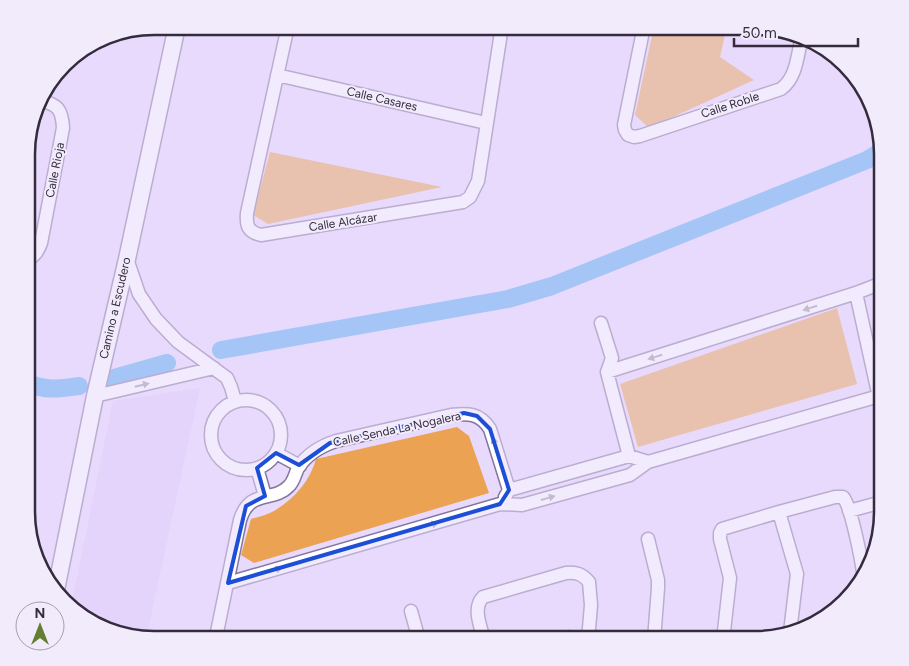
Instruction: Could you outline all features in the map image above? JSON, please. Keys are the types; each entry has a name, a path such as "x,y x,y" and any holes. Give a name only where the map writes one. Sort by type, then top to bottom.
{"street":[{"name":"Camino a Escudero","path":"58,581 95,396 127,259 175,35"},
{"name":"Calle Alcázar","path":"286,35 246,220 250,231 262,235 463,202 470,197 478,182 500,35"},
{"name":"Calle Roble","path":"642,35 624,125 628,135 634,136 640,136 781,89 792,75 800,44"},
{"name":"Calle Casares","path":"277,75 486,122"},
{"name":"Calle Rioja","path":"35,254 41,243 63,128 63,116 60,110 47,103"},
{"path":"127,259 139,294 156,319 178,342 227,378 232,387 235,401"},
{"path":"607,372 874,286"},
{"path":"856,293 874,374"},
{"path":"601,323 612,358 607,372 629,456"},
{"path":"95,396 214,368"},
{"path":"228,583 500,504 522,505 630,475 648,462 874,397"},
{"path":"235,401 259,402 269,408 277,418 281,430 276,454 268,462 257,468 245,470 233,468 222,461 215,452 211,440 211,428 216,416 224,407 235,401"},
{"name":"Calle Senda La Nogalera","path":"265,496 289,486 300,466 311,454 330,443 451,415 464,414 477,416 485,421 490,428 509,490"},
{"path":"276,454 300,466"},
{"path":"500,504 509,490 629,456 648,462"},
{"path":"217,631 242,512 253,501 265,496 257,468"},
{"path":"724,631 730,578 720,539 722,529 779,512 836,497 843,497 849,511 862,564"},
{"path":"849,511 874,504"},
{"path":"779,512 797,574 791,626"},
{"path":"648,539 658,580 655,631"},
{"path":"482,631 478,605 484,597 574,573 579,574 589,582 589,631"},
{"path":"411,611 417,631"}],"highlighted area":[{"path":"464,413 477,416 490,429 509,490 500,504 228,583 246,506 265,496 257,468 276,453 299,465 330,443"}],"shaded area":[{"path":"652,35 725,35 720,57 754,80 649,128 635,115"},
{"path":"270,152 442,187 268,224 253,215"},
{"path":"837,308 857,384 638,447 620,384"},
{"path":"200,388 148,631 131,629 101,619 73,598 113,401"},
{"path":"457,427 469,436 489,493 254,563 241,555 251,519 274,511 288,501 310,475 316,459"}],"waterway":[{"path":"221,350 508,299 552,286 874,156"},
{"path":"111,379 167,363"},
{"path":"35,385 53,389 79,386"}]}
